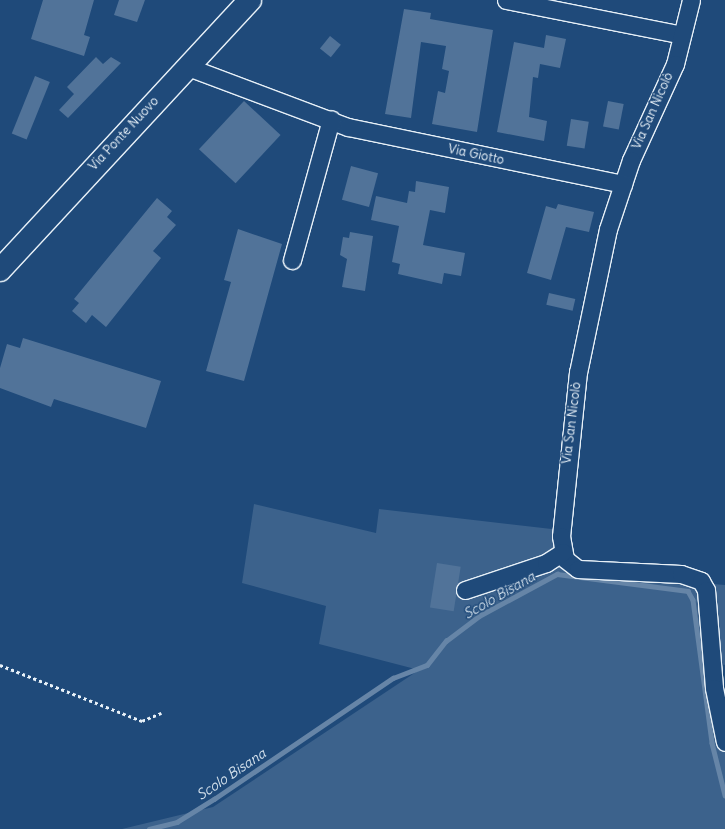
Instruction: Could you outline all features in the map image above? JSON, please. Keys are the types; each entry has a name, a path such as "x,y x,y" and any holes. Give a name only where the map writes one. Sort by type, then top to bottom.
{"main road":[{"name":"Via Ponte Nuovo","path":"0,270 250,0"}],"street":[{"path":"506,0 682,35"},
{"name":"Via San Nicolò","path":"563,552 563,499 578,372 608,229 623,184 675,64 691,0"},
{"name":"Via Giotto","path":"188,66 364,131 623,184"},
{"path":"292,260 331,119"},
{"path":"465,590 546,563 563,552 570,564 588,572 681,574 701,581 706,590 714,688 725,742"}],"path":[{"path":"0,665 142,720 161,712"}],"shaded area":[{"path":"254,504 376,533 379,509 569,531 568,572 725,585 725,665 712,662 725,730 725,829 122,829 213,807 419,670 319,644 326,606 242,583"}],"building":[{"path":"43,0 94,0 84,35 90,37 84,56 31,39"},
{"path":"119,0 145,0 137,22 114,15"},
{"path":"404,9 431,13 430,19 493,30 477,132 432,124 438,91 445,93 449,71 442,69 446,46 421,42 411,118 385,114"},
{"path":"546,35 566,39 560,68 540,64 538,78 533,77 529,117 547,121 544,141 497,132 514,42 544,48"},
{"path":"330,36 341,45 331,57 320,48"},
{"path":"96,57 103,64 111,57 121,63 68,118 59,110 74,94 67,87"},
{"path":"35,76 50,82 27,139 12,133"},
{"path":"244,101 281,135 236,183 199,149"},
{"path":"608,101 624,104 619,130 603,127"},
{"path":"571,119 589,122 585,148 567,146"},
{"path":"351,166 378,173 369,207 342,200"},
{"path":"416,181 449,187 445,213 430,210 423,245 465,253 461,276 444,273 442,284 398,274 400,264 392,262 399,226 371,220 376,196 407,203 409,191 415,192"},
{"path":"157,198 172,211 167,217 176,225 153,251 161,258 106,327 92,315 86,323 72,311 79,303 74,299"},
{"path":"558,204 594,212 589,232 566,227 551,280 527,273 546,206 556,209"},
{"path":"238,229 282,244 244,381 206,371 231,282 224,280"},
{"path":"350,232 373,236 365,291 342,287 347,259 340,255 343,237 349,238"},
{"path":"549,293 575,299 573,311 546,305"},
{"path":"23,338 161,381 146,428 54,399 51,407 0,388 0,368 7,344 20,348"},
{"path":"437,563 461,567 454,611 430,607"}],"waterway":[{"name":"Scolo Bisana","path":"149,829 177,822 214,799 393,678 427,665 446,641 479,616 557,574 688,591 693,600 712,743 725,795"}]}
